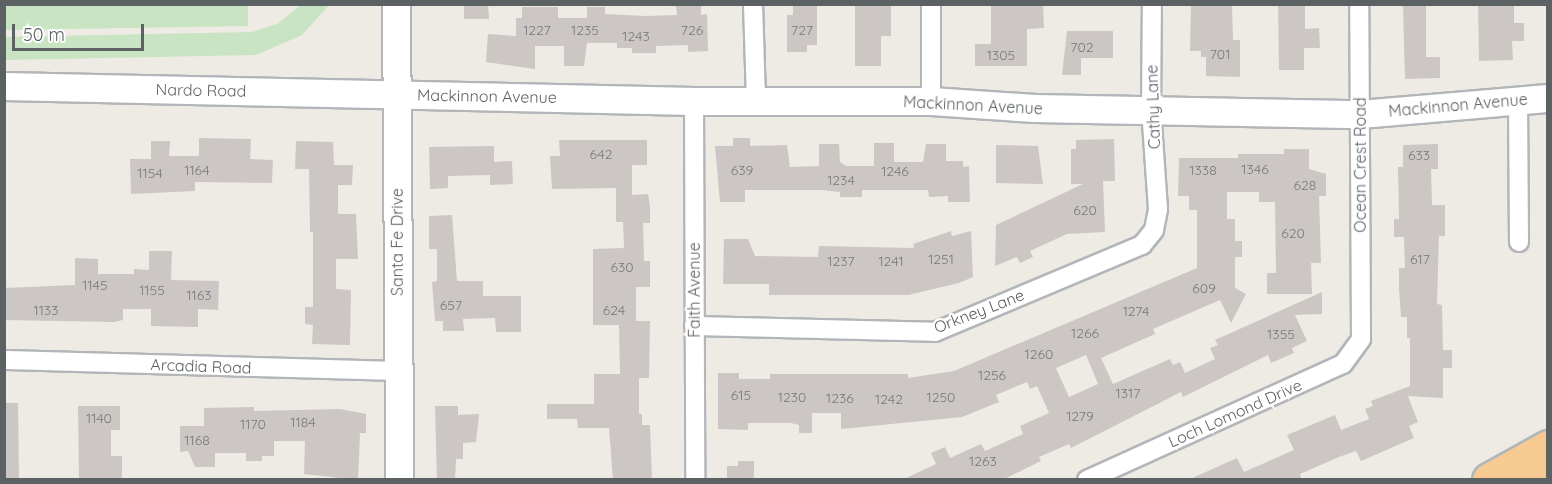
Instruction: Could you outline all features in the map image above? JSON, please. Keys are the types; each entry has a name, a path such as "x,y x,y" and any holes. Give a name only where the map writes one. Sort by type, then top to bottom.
{"highway":[{"path":"1489,480 1548,447"},
{"path":"1538,480 1548,474"}],"street":[{"name":"Santa Fe Drive","path":"396,4 399,480"},
{"path":"753,4 756,101"},
{"path":"931,4 931,101"},
{"name":"Cathy Lane","path":"1152,4 1151,110 1158,209"},
{"name":"Ocean Crest Road","path":"1359,4 1361,326"},
{"name":"Nardo Road","path":"4,86 397,94"},
{"name":"Mackinnon Avenue","path":"397,94 694,101 931,101 1151,110 1360,114 1548,98"},
{"path":"1518,99 1519,242"},
{"name":"Faith Avenue","path":"694,101 695,480"},
{"name":"Orkney Lane","path":"694,326 935,332 1142,245 1154,230 1158,209"},
{"name":"Loch Lomond Drive","path":"1087,480 1343,364 1361,339 1361,326"},
{"name":"Arcadia Road","path":"4,360 398,371"}],"green space":[{"path":"302,4 329,5 302,35 256,55 5,60 5,37 252,32 277,24"},
{"path":"4,5 248,5 248,26 5,30"}],"building":[{"path":"464,4 488,4 489,19 464,19"},
{"path":"676,4 701,4 701,15 707,14 708,51 688,52 688,45 656,46 656,53 632,53 632,48 617,48 617,43 587,43 584,66 564,66 564,46 535,46 535,69 486,62 488,34 516,36 516,18 522,18 522,7 558,7 558,18 587,18 587,7 605,7 605,14 677,15"},
{"path":"793,4 817,4 817,45 807,45 807,52 787,52 787,15 793,15"},
{"path":"855,4 891,4 891,36 881,36 881,66 855,66"},
{"path":"991,4 1043,4 1044,28 1027,29 1027,66 975,66 975,44 991,44"},
{"path":"1191,4 1232,4 1233,40 1240,40 1240,77 1206,76 1206,57 1201,57 1201,51 1190,51"},
{"path":"1278,4 1305,4 1305,29 1319,28 1320,48 1304,48 1304,70 1279,70"},
{"path":"1403,4 1426,4 1426,57 1440,57 1440,78 1405,79"},
{"path":"1478,4 1514,4 1514,23 1524,23 1524,41 1512,41 1513,60 1479,61"},
{"path":"1067,31 1113,31 1113,58 1081,58 1081,75 1062,75"},
{"path":"199,138 251,139 250,159 273,160 272,183 195,182 195,191 131,194 130,159 151,159 151,141 170,141 169,156 199,156"},
{"path":"733,138 750,138 750,146 787,145 790,167 819,166 819,144 839,144 840,162 846,166 874,166 874,143 894,143 894,162 923,162 926,144 946,144 946,161 963,161 963,167 969,166 970,202 948,202 948,196 929,197 928,190 862,190 862,197 840,197 840,192 820,190 745,190 745,202 720,202 715,146 733,146"},
{"path":"1114,139 1115,181 1103,181 1105,232 1067,234 1030,251 1033,257 1020,263 1017,257 995,266 996,225 1083,184 1071,184 1071,149 1076,149 1076,140"},
{"path":"559,140 647,140 647,165 632,165 632,195 648,194 650,206 650,223 643,223 644,261 650,261 650,287 636,287 636,321 650,321 649,378 639,378 639,414 642,414 642,425 650,425 652,480 613,480 609,428 578,428 577,419 547,419 547,404 594,404 594,374 620,374 619,325 593,325 593,249 624,248 623,222 616,222 616,188 552,189 550,156 560,156"},
{"path":"296,141 333,142 334,165 353,165 352,185 338,185 338,214 356,214 358,259 336,259 336,289 351,290 350,345 312,344 313,325 305,324 305,307 313,307 313,232 310,232 309,169 295,169"},
{"path":"1438,144 1438,169 1431,169 1432,205 1445,205 1445,236 1439,236 1437,304 1442,305 1443,350 1452,350 1452,368 1443,368 1443,398 1408,396 1418,422 1409,426 1414,438 1361,461 1356,451 1339,457 1300,474 1302,480 1188,480 1237,458 1244,472 1294,450 1287,435 1335,415 1341,430 1369,419 1365,409 1373,406 1371,401 1410,386 1410,338 1407,338 1407,317 1401,317 1399,289 1399,268 1405,268 1404,237 1394,237 1394,219 1399,219 1398,167 1403,167 1403,145"},
{"path":"996,145 1038,146 1043,184 996,183"},
{"path":"494,146 494,162 512,161 513,184 490,185 490,175 448,176 448,188 430,189 429,147"},
{"path":"1284,149 1309,149 1309,169 1326,174 1326,196 1319,196 1321,263 1311,263 1312,294 1267,294 1267,273 1276,273 1275,202 1259,202 1259,192 1227,192 1227,219 1235,219 1235,241 1242,241 1242,257 1235,257 1235,288 1246,294 1231,323 1220,300 1153,329 1155,334 1101,358 1113,384 1170,359 1173,365 1180,362 1185,373 1215,359 1210,348 1218,345 1215,340 1322,292 1322,314 1295,315 1307,341 1292,348 1294,353 1271,363 1268,355 1183,397 1181,392 1071,448 1069,444 1039,457 1041,461 1002,480 902,480 936,464 931,453 945,447 950,458 981,444 985,451 1023,434 1020,426 1049,413 1037,386 1030,389 1027,382 996,395 999,402 962,417 841,429 841,413 812,413 812,433 799,433 799,425 791,423 748,423 748,430 718,429 718,373 739,373 739,379 770,379 770,374 908,374 908,378 954,371 1197,268 1197,210 1189,210 1189,196 1178,196 1179,158 1238,158 1238,154 1284,154","holes":["1086,355 1098,384 1069,397 1056,368"]},
{"path":"452,215 457,281 483,281 483,296 521,296 521,332 496,332 495,318 463,319 464,331 443,331 443,321 435,321 432,282 437,281 437,249 429,249 429,216"},
{"path":"951,231 952,236 971,231 973,277 959,283 908,295 769,295 769,284 723,284 724,239 748,239 755,256 818,257 819,246 914,248 913,244"},
{"path":"149,251 172,251 171,280 219,281 218,310 198,309 198,327 151,326 151,309 123,309 123,320 114,322 4,320 4,288 75,285 75,258 98,259 98,274 134,274 134,269 149,270"},
{"path":"4,403 18,403 19,478 4,478"},
{"path":"78,406 120,406 120,430 111,430 111,456 122,456 122,478 79,479"},
{"path":"435,406 458,406 458,415 479,414 476,442 463,443 463,459 456,459 455,480 437,480"},
{"path":"254,407 254,411 340,409 366,414 366,433 360,433 358,480 304,474 305,441 274,441 274,456 262,456 262,461 246,461 246,453 215,453 215,467 195,467 188,451 180,452 180,426 204,426 204,408"},
{"path":"738,461 754,461 754,480 727,480 727,466 738,466"}]}
